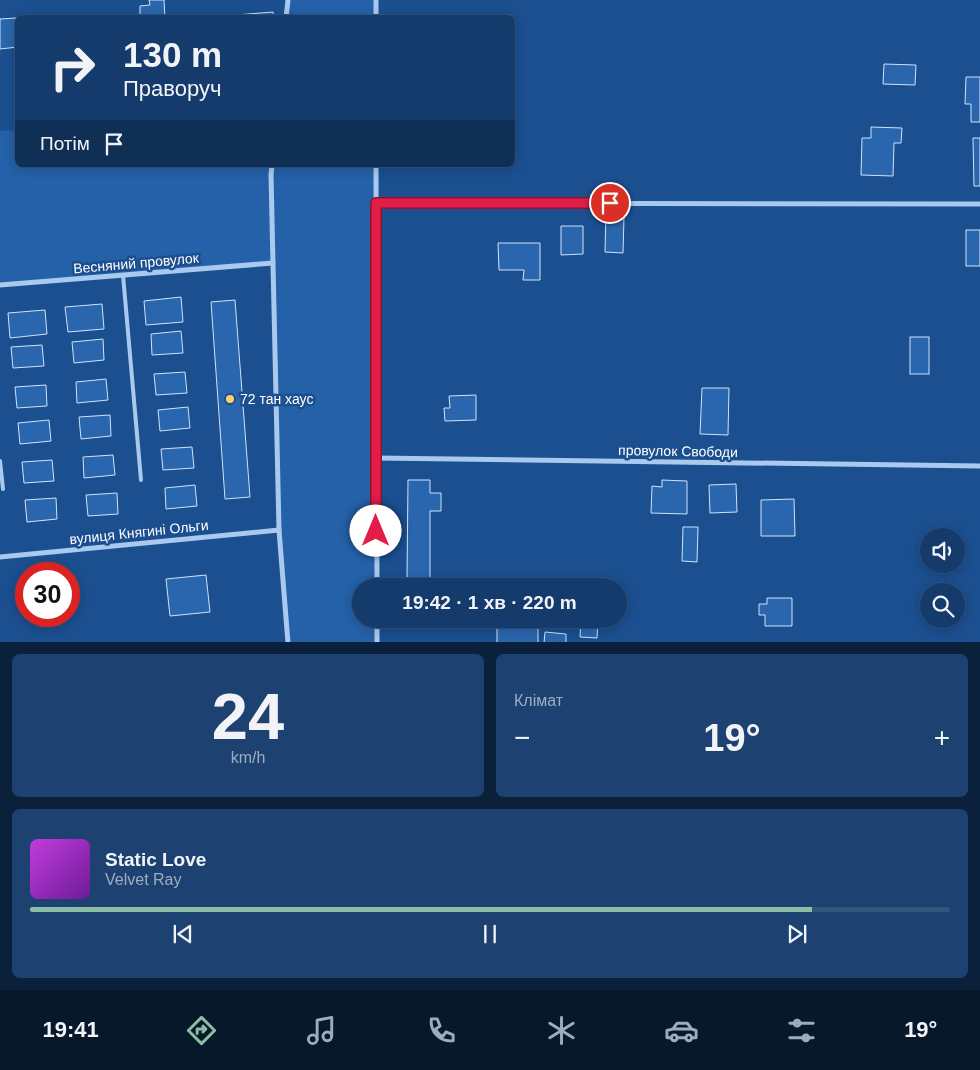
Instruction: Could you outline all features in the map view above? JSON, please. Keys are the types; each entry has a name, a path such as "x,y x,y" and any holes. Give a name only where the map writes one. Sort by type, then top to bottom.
{"street":[{"path":"286,15 288,0"},
{"path":"376,0 376,15"},
{"path":"272,167 279,530 288,642"},
{"path":"376,167 377,578"},
{"path":"376,203 980,204"},
{"name":"Весняний провулок","path":"0,285 273,263"},
{"name":"провулок Свободи","path":"376,458 980,466"},
{"path":"0,557 279,530"},
{"path":"377,628 377,642"}],"lane":[{"path":"123,275 141,480"},
{"path":"0,461 3,489"}],"shaded area":[{"path":"288,0 376,0 376,15 286,15"},
{"path":"15,130 15,167 376,167 377,578 352,578 352,628 377,628 377,642 288,642 279,530 273,263 0,285 0,131"}],"building":[{"path":"149,0 164,0 165,15 140,15 140,6 150,5"},
{"path":"273,12 274,15 236,15"},
{"path":"15,18 15,47 0,49 0,19"},
{"path":"884,64 916,65 915,85 883,84"},
{"path":"966,77 980,77 980,122 971,122 971,104 965,104"},
{"path":"871,127 902,128 901,143 894,143 893,176 861,175 862,138 871,138"},
{"path":"973,138 980,138 980,186 974,186"},
{"path":"606,210 618,210 617,217 624,217 623,253 605,252"},
{"path":"561,226 583,226 583,254 561,255"},
{"path":"966,230 980,230 980,266 966,266"},
{"path":"498,243 540,243 540,280 523,280 524,270 499,270"},
{"path":"181,297 183,322 146,325 144,301"},
{"name":"72 тан хаус","path":"235,300 250,497 225,499 211,302"},
{"path":"102,304 104,329 68,332 65,307"},
{"path":"45,310 47,334 10,338 8,313"},
{"path":"181,331 183,353 152,355 151,334"},
{"path":"910,337 929,337 929,374 910,374"},
{"path":"103,339 104,360 74,363 72,342"},
{"path":"42,345 44,366 13,368 11,347"},
{"path":"185,372 187,393 156,395 154,374"},
{"path":"106,379 108,400 77,403 76,382"},
{"path":"46,385 47,406 17,408 15,387"},
{"path":"702,388 729,388 728,435 700,434"},
{"path":"476,395 476,420 445,421 444,408 450,408 449,396"},
{"path":"188,407 190,428 160,431 158,410"},
{"path":"110,415 111,436 81,439 79,417"},
{"path":"49,420 51,441 20,444 18,423"},
{"path":"192,447 194,468 163,470 161,449"},
{"path":"113,455 115,475 84,478 83,457"},
{"path":"52,460 54,481 24,483 22,462"},
{"path":"408,480 430,480 430,493 441,493 441,511 430,511 430,578 407,578"},
{"path":"662,480 687,481 687,514 651,513 652,486 662,487"},
{"path":"736,484 737,512 710,513 709,485"},
{"path":"195,485 197,506 166,509 165,488"},
{"path":"117,493 118,514 88,516 86,495"},
{"path":"56,498 57,519 27,522 25,500"},
{"path":"794,499 795,536 761,536 761,500"},
{"path":"683,527 698,527 697,562 682,561"},
{"path":"206,575 210,612 170,616 166,579"},
{"path":"767,598 792,598 792,626 765,626 765,615 759,615 759,604 767,604"},
{"path":"497,628 538,628 538,642 497,642"},
{"path":"580,628 598,628 597,638 580,637"},
{"path":"545,632 566,634 566,642 544,642"}],"place":[{"name":"72 тан хаус","path":"230,399"}],"route":[{"path":"376,531 376,203 610,203"}]}
